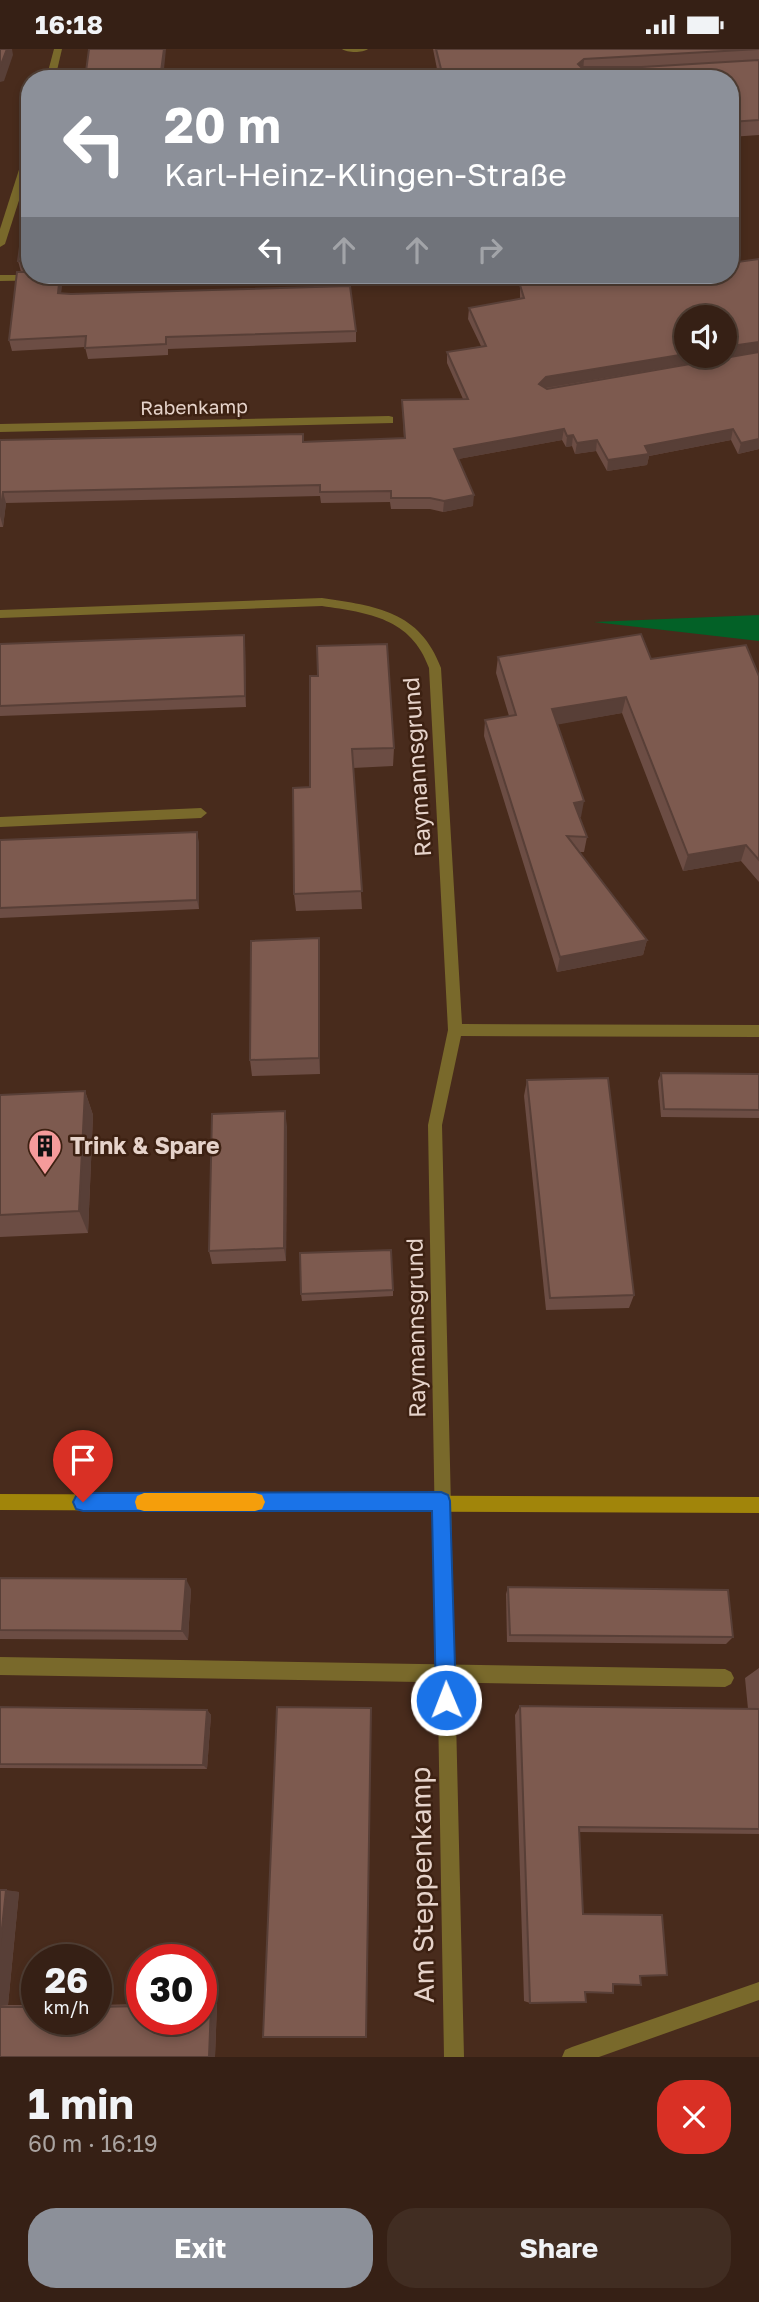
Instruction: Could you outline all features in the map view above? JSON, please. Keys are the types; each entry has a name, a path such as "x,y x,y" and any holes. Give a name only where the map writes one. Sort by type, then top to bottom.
{"main road":[{"path":"0,1502 441,1501 759,1505"}],"street":[{"path":"52,70 58,49"},
{"path":"346,49 363,49"},
{"path":"0,244 21,179"},
{"path":"0,278 21,278"},
{"name":"Rabenkamp","path":"0,428 388,420"},
{"name":"Raymannsgrund","path":"0,614 322,601 363,608 396,621 423,642 435,668 455,1030 435,1125 441,1501"},
{"path":"0,822 201,813"},
{"path":"455,1030 759,1031"},
{"name":"Am Steppenkamp","path":"441,1501 454,2057"},
{"path":"0,1666 725,1678"},
{"path":"572,2057 759,1991"}],"green space":[{"path":"759,615 759,641 594,622"}],"building":[{"path":"0,49 7,49 0,67"},
{"path":"89,49 164,49 161,70 86,70"},
{"path":"436,49 759,49 584,59 578,64 581,67 642,67 759,60 759,120 739,121 739,70 441,70"},
{"path":"21,239 21,261 18,261"},
{"path":"759,259 759,342 737,345 737,305 674,305 674,356 546,377 539,384 547,389 674,367 737,368 737,356 759,352 759,439 741,443 733,429 645,446 649,454 608,460 597,440 577,443 573,435 567,436 564,429 454,449 474,495 444,501 430,498 391,498 391,491 320,492 320,485 3,492 0,516 0,440 303,434 303,442 405,438 402,400 468,399 447,352 486,346 469,308 524,298 520,285 526,284 739,284 739,262"},
{"path":"17,272 21,272 21,284 59,284 58,293 71,294 350,286 356,331 166,337 166,344 85,348 86,336 9,340"},
{"path":"641,634 651,659 746,645 759,676 759,860 746,845 688,855 626,697 552,709 584,801 574,803 587,837 567,836 647,940 560,957 485,720 516,715 498,657"},
{"path":"244,635 245,696 0,706 0,644"},
{"path":"387,644 394,748 352,749 362,891 294,894 293,788 310,787 310,676 318,676 317,646"},
{"path":"197,832 197,900 0,908 0,840"},
{"path":"319,938 319,1058 250,1060 251,941"},
{"path":"661,1073 759,1074 759,1110 664,1109"},
{"path":"608,1078 634,1295 550,1298 527,1080"},
{"name":"Trink & Spare","path":"85,1091 79,1211 0,1215 0,1095"},
{"path":"285,1111 284,1248 209,1251 212,1114"},
{"path":"391,1250 393,1290 301,1294 300,1253"},
{"path":"0,1578 186,1579 182,1631 0,1630"},
{"path":"508,1587 728,1590 733,1637 510,1635"},
{"path":"520,1706 759,1709 759,1829 579,1827 583,1914 662,1915 667,1975 640,1976 641,1985 613,1984 613,1993 585,1992 586,2002 530,2003"},
{"path":"0,1707 207,1710 203,1765 0,1764"},
{"path":"277,1707 371,1708 366,2037 263,2037"},
{"path":"0,1890 6,1890 0,1947"},
{"path":"126,2006 126,2035 210,2035 209,2057 0,2057 0,2007 21,2007 21,2035 112,2035 112,2007"}],"slow traffic":[{"path":"144,1502 255,1502"}],"place":[{"name":"Trink & Spare","path":"45,1176"}],"route":[{"path":"83,1502 441,1501 446,1700"}]}
